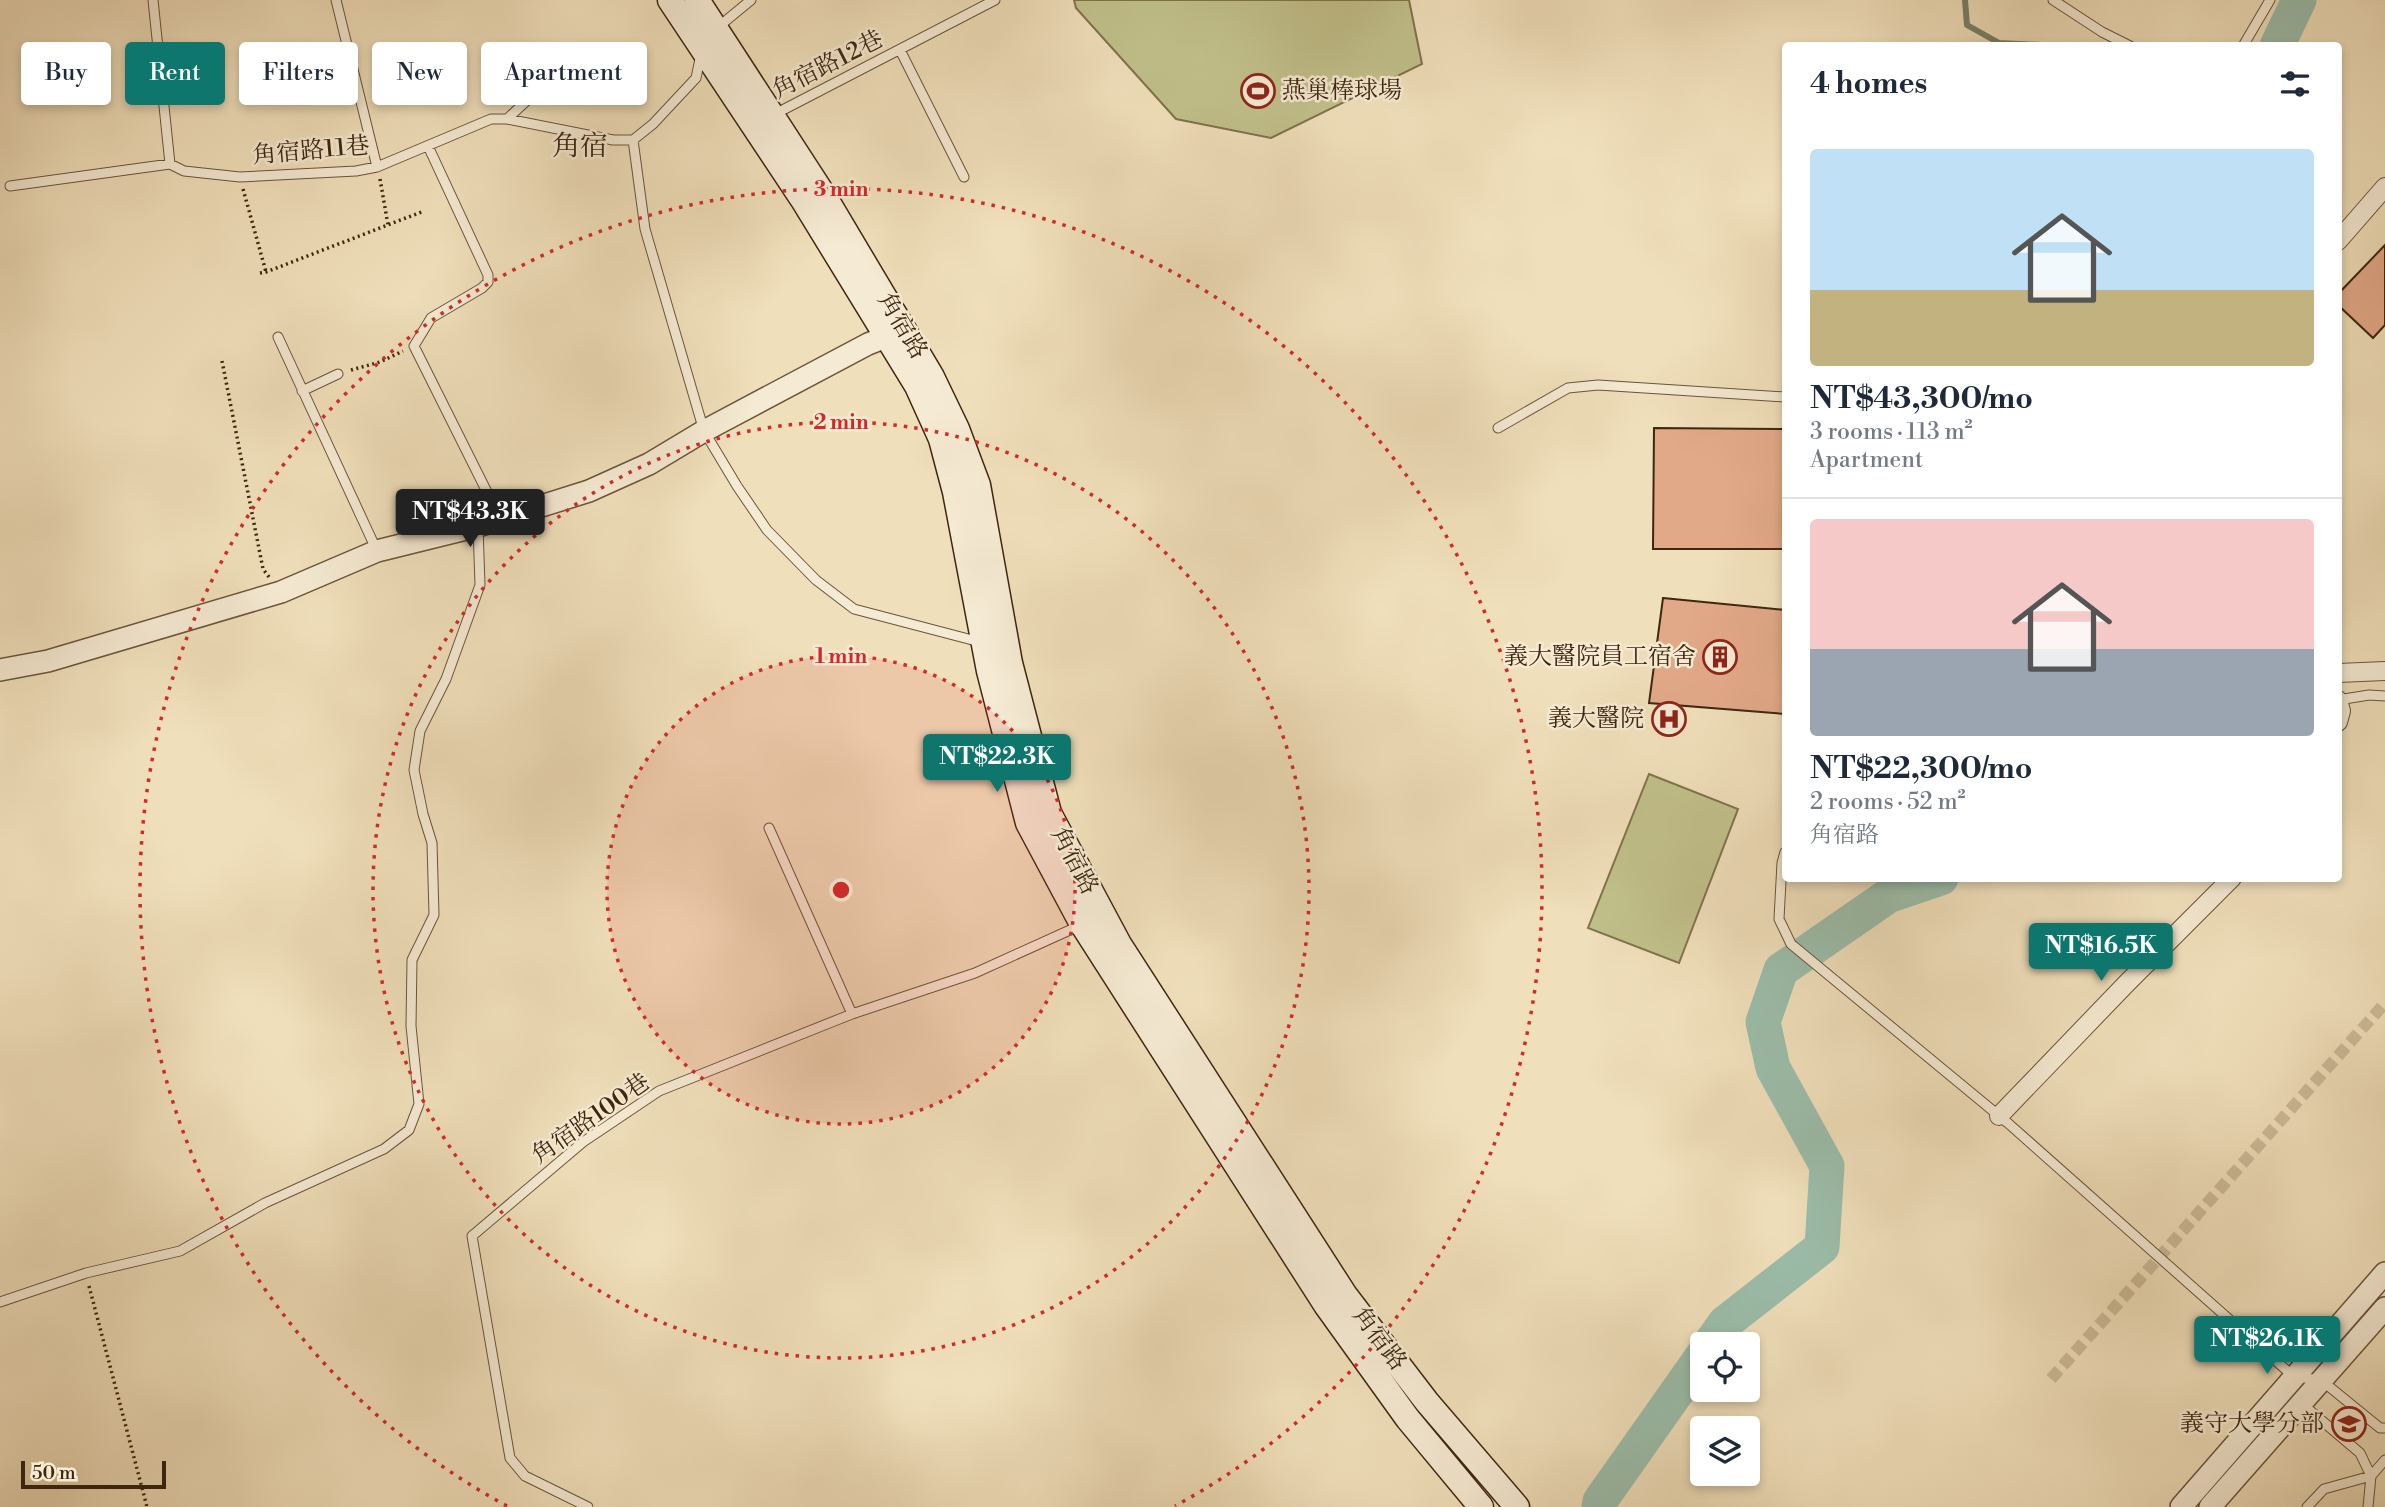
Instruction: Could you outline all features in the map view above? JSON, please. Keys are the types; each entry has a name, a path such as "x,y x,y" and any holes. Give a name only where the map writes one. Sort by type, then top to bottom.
{"main road":[{"name":"角宿路","path":"670,0 709,39 896,333 941,439 995,642 1049,813 1119,944 1345,1295 1427,1402 1517,1507"},
{"name":"角宿路","path":"697,0 709,39"},
{"name":"角宿路","path":"995,642 989,671 1028,823 1082,924 1326,1305 1408,1419 1481,1507"}],"street":[{"path":"2342,236 2385,187"},
{"path":"0,670 48,661 281,592 377,551 478,526 589,491 649,464 704,431 868,344 896,333"},
{"path":"2342,673 2385,671"},
{"path":"1999,1116 2228,882"},
{"path":"2181,1507 2385,1273"},
{"path":"2210,1507 2385,1308"}],"lane":[{"path":"153,0 170,164"},
{"path":"336,0 377,167"},
{"path":"751,0 709,39 696,78 653,124 633,140 645,229 704,431 767,530 825,588 854,609 995,642"},
{"name":"角宿路12巷","path":"762,121 995,0"},
{"path":"2053,0 2122,42"},
{"path":"2245,42 2270,0"},
{"path":"900,50 964,177"},
{"path":"507,119 522,105"},
{"name":"角宿路11巷","path":"10,186 170,164 184,171 240,177 356,171 377,167 491,119 507,119 613,140 633,140"},
{"path":"428,146 488,275 488,282 431,318 414,346 500,519"},
{"path":"278,337 377,551"},
{"path":"302,391 338,373"},
{"path":"1498,428 1568,388 1598,385 1782,397"},
{"path":"0,1302 86,1273 180,1251 265,1203 384,1149 409,1130 419,1104 411,1026 412,960 434,915 432,843 414,770 420,731 446,679 480,585 478,526"},
{"path":"2342,699 2370,695 2385,696"},
{"path":"769,828 852,1014"},
{"path":"1782,863 1779,919 1791,944 1999,1116 2294,1377 2301,1403 2360,1453 2371,1476 2368,1507"},
{"name":"角宿路100巷","path":"588,1507 525,1476 510,1458 472,1236 583,1142 659,1091 852,1014 975,973 1082,924"},
{"path":"2294,1377 2321,1380 2380,1429 2385,1428"},
{"path":"2307,1507 2324,1489 2371,1476 2385,1460"}],"path":[{"path":"377,167 388,225"},
{"path":"240,177 266,272"},
{"path":"260,273 424,211"},
{"path":"338,373 380,362 414,346"},
{"path":"222,361 263,569 281,592"},
{"path":"86,1273 147,1507"}],"shaded area":[{"name":"燕巢棒球場","path":"1074,0 1409,0 1422,64 1271,138 1176,119 1076,8"},
{"path":"1649,774 1738,809 1679,963 1588,928"}],"building":[{"path":"2385,245 2385,325 2373,338 2342,309 2342,290"},
{"path":"1654,428 1782,429 1782,549 1653,549"},
{"name":"義大醫院員工宿舍","path":"1663,598 1782,610 1782,714 1649,703"}],"waterway":[{"path":"1965,0 1967,25 1997,42"},
{"path":"2279,42 2299,0"},
{"path":"1719,1332 1725,1323 1822,1247 1827,1166 1773,1068 1763,1022 1781,970 1888,896 1929,882"},
{"path":"1599,1507 1600,1501 1690,1373"}],"tunnel":[{"path":"2051,1379 2385,1003"}],"place":[{"name":"燕巢棒球場","path":"1258,91"},
{"name":"義大醫院員工宿舍","path":"1720,657"},
{"name":"義大醫院","path":"1669,719"},
{"name":"義守大學分部","path":"2349,1424"}],"district":[{"name":"角宿","path":"580,146"}]}
